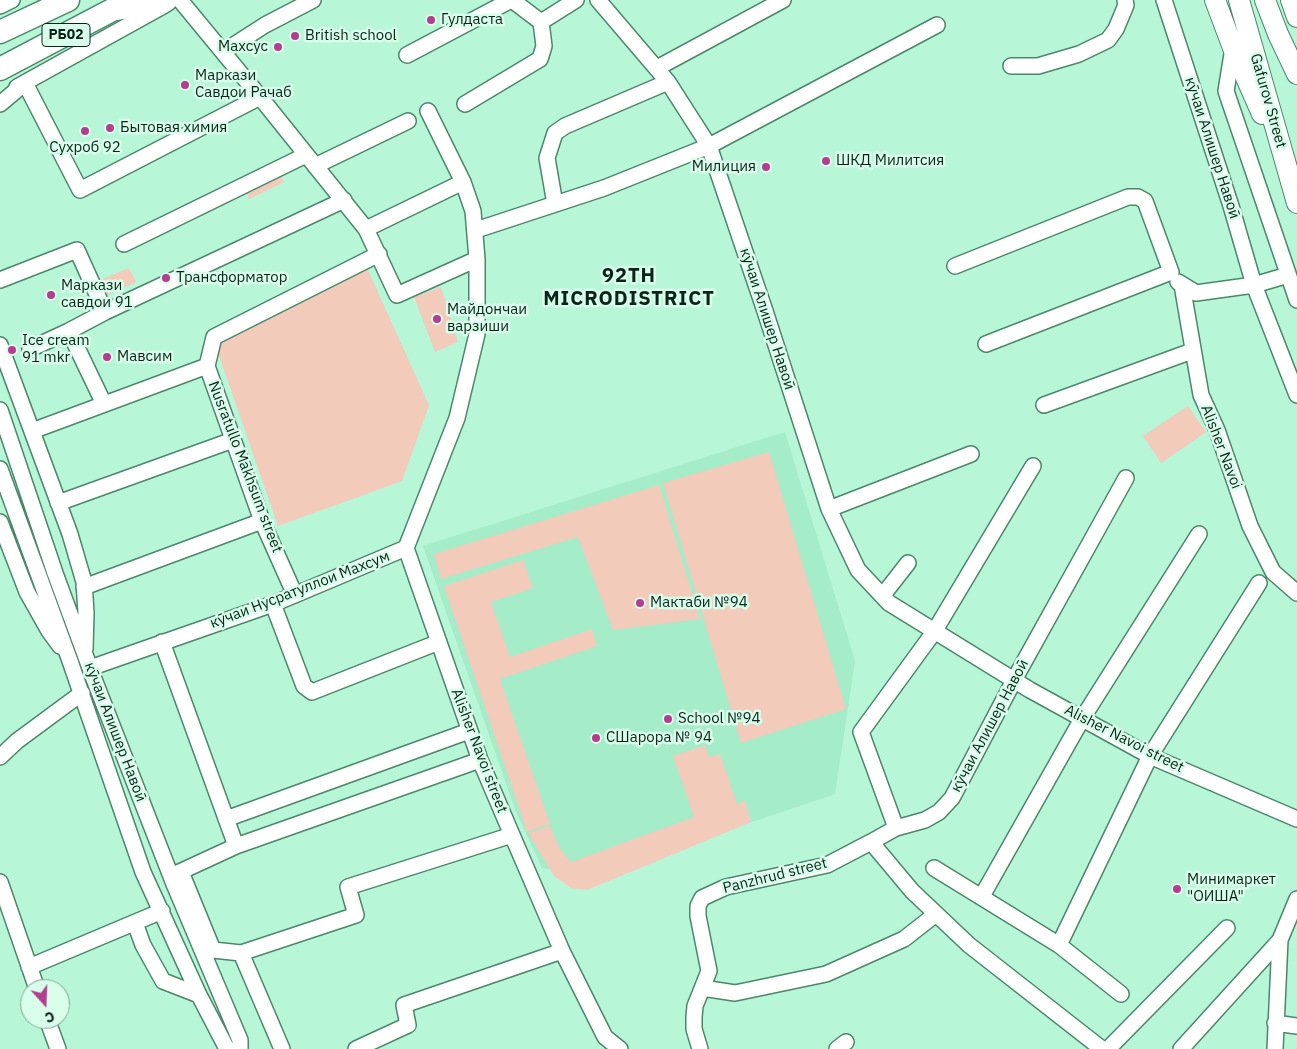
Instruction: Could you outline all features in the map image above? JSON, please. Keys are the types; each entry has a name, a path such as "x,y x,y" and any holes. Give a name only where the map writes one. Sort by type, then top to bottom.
{"highway":[{"name":"РБ02","path":"0,32 68,0"},
{"name":"РБ02","path":"0,69 131,0"},
{"path":"111,10 166,0"}],"main road":[{"path":"1215,0 1233,48 1288,173"},
{"name":"Gafurov Street","path":"1239,0 1297,202"},
{"name":"Gafurov Street","path":"1265,0 1278,34 1297,74"},
{"path":"1291,0 1297,17"}],"street":[{"path":"0,6 12,0"},
{"path":"0,97 174,0"},
{"path":"180,0 366,229 397,294 477,259"},
{"path":"223,52 265,25 313,0"},
{"path":"406,55 512,0 541,22 544,46 540,58 465,104"},
{"path":"541,22 576,0"},
{"name":"кӯчаи Алишер Навоӣ","path":"599,0 668,82 708,146 765,311 829,509 858,570 889,603 984,662"},
{"path":"657,68 783,0"},
{"path":"1011,66 1038,66 1079,54 1108,40 1116,29 1126,5 1125,0"},
{"name":"кӯчаи Алишер Навоӣ","path":"1166,6 1232,206 1254,285 1297,395"},
{"path":"476,230 604,188 708,146 937,25"},
{"path":"1233,48 1226,91 1297,300"},
{"path":"555,204 547,158 555,133 565,126 668,82"},
{"path":"25,83 80,190 260,97"},
{"path":"0,104 25,83"},
{"path":"366,229 463,182 428,111"},
{"path":"124,244 310,161 408,121"},
{"name":"кӯчаи Нусратуллои Махсум","path":"88,662 162,642 273,604 406,548 457,418 476,334 476,230 473,211 463,182"},
{"path":"955,266 1128,197 1138,197 1145,201 1171,272 1182,285 1196,293 1254,285 1288,275"},
{"path":"30,349 344,200"},
{"path":"0,280 77,250 105,312"},
{"name":"Nusratullo Makhsum street","path":"295,595 262,522 207,366 214,337 379,254"},
{"path":"986,344 1171,272"},
{"name":"Alisher Navoi","path":"1182,285 1201,395 1217,430 1250,526 1272,572 1297,593"},
{"path":"69,331 104,404"},
{"path":"0,345 70,534 84,587 88,662"},
{"path":"1044,405 1192,350"},
{"path":"32,431 207,366"},
{"name":"кӯчаи Алишер Навоӣ","path":"0,410 55,573 162,852 176,874 213,950 241,953 356,915 348,888 512,835"},
{"path":"58,502 233,440"},
{"path":"829,509 971,454"},
{"path":"896,828 861,732 934,632 1033,466"},
{"name":"кӯчаи Алишер Навоӣ","path":"0,469 82,693 138,859 199,995 228,1049"},
{"name":"кӯчаи Алишер Навоӣ","path":"871,842 896,828 925,820 939,812 952,798 1126,478"},
{"path":"0,522 27,592 48,631 70,661"},
{"path":"84,587 262,522"},
{"path":"982,896 1082,719 1199,534"},
{"name":"Alisher Navoi street","path":"406,548 469,731 512,835 562,951 605,1037 620,1049"},
{"path":"883,596 908,563"},
{"path":"1059,945 1150,756 1259,583"},
{"path":"273,604 304,686 312,692 439,642"},
{"path":"162,642 236,846"},
{"name":"Alisher Navoi street","path":"984,662 1150,756 1297,819"},
{"name":"кӯчаи Алишер Навоӣ","path":"0,757 17,741 82,693"},
{"path":"226,819 469,731"},
{"path":"176,874 236,846 480,760"},
{"path":"871,842 912,891 969,945 1092,1046"},
{"name":"Panzhrud street","path":"700,1049 694,1028 694,1017 709,970 698,916 698,906 702,898 726,886 827,865 871,842"},
{"path":"138,859 162,852"},
{"path":"934,868 1059,945 1121,994"},
{"name":"кӯчаи Алишер Навоӣ","path":"176,874 240,1040 240,1049"},
{"path":"0,882 33,979"},
{"path":"1275,1049 1280,940 1297,899"},
{"path":"29,967 162,911"},
{"path":"702,988 735,993 826,974 904,939 936,914"},
{"path":"135,923 143,945 163,981 199,995"},
{"path":"1108,1049 1227,928"},
{"path":"1181,1049 1280,940"},
{"path":"356,1049 408,1025 404,1005 562,951"},
{"path":"241,953 282,1049"},
{"path":"1275,1023 1297,1026"},
{"path":"51,1029 58,1049"}],"shaded area":[{"path":"277,168 284,182 249,199 242,184"},
{"path":"129,268 136,282 108,295 100,280"},
{"path":"367,268 429,405 402,481 278,526 214,341"},
{"name":"Майдончаи варзиши","path":"441,287 458,342 435,352 414,297"},
{"path":"1188,406 1206,432 1161,463 1143,436"},
{"name":"Мактаби №94","path":"785,432 855,661 835,794 587,877 542,868 516,812 423,546"},
{"path":"769,452 846,709 741,743 663,483"},
{"path":"659,485 700,619 613,630 578,537 441,579 434,554"},
{"path":"523,560 533,588 491,602 510,657 592,629 597,646 500,679 550,824 527,832 444,586"},
{"path":"705,745 709,757 720,754 737,804 745,801 751,822 587,890 571,888 554,876 528,833 550,826 560,849 571,862 694,817 673,756"}],"place":[{"name":"Гулдаста","path":"431,20"},
{"name":"British school","path":"295,36"},
{"name":"Махсус","path":"278,47"},
{"name":"Маркази Савдои Рачаб","path":"185,85"},
{"name":"Бытовая химия","path":"110,128"},
{"name":"Сухроб 92","path":"85,131"},
{"name":"ШКД Милитсия","path":"826,161"},
{"name":"Милиция","path":"766,167"},
{"name":"Трансформатор","path":"166,278"},
{"name":"Маркази савдои 91","path":"51,295"},
{"name":"Майдончаи варзиши","path":"437,319"},
{"name":"Ice cream 91 mkr","path":"12,350"},
{"name":"Мавсим","path":"107,357"},
{"name":"Мактаби №94","path":"640,603"},
{"name":"School №94","path":"668,719"},
{"name":"СШарора № 94","path":"596,738"},
{"name":"Минимаркет \"ОИША\"","path":"1177,889"}],"district":[{"name":"92TH MICRODISTRICT","path":"629,288"}]}
